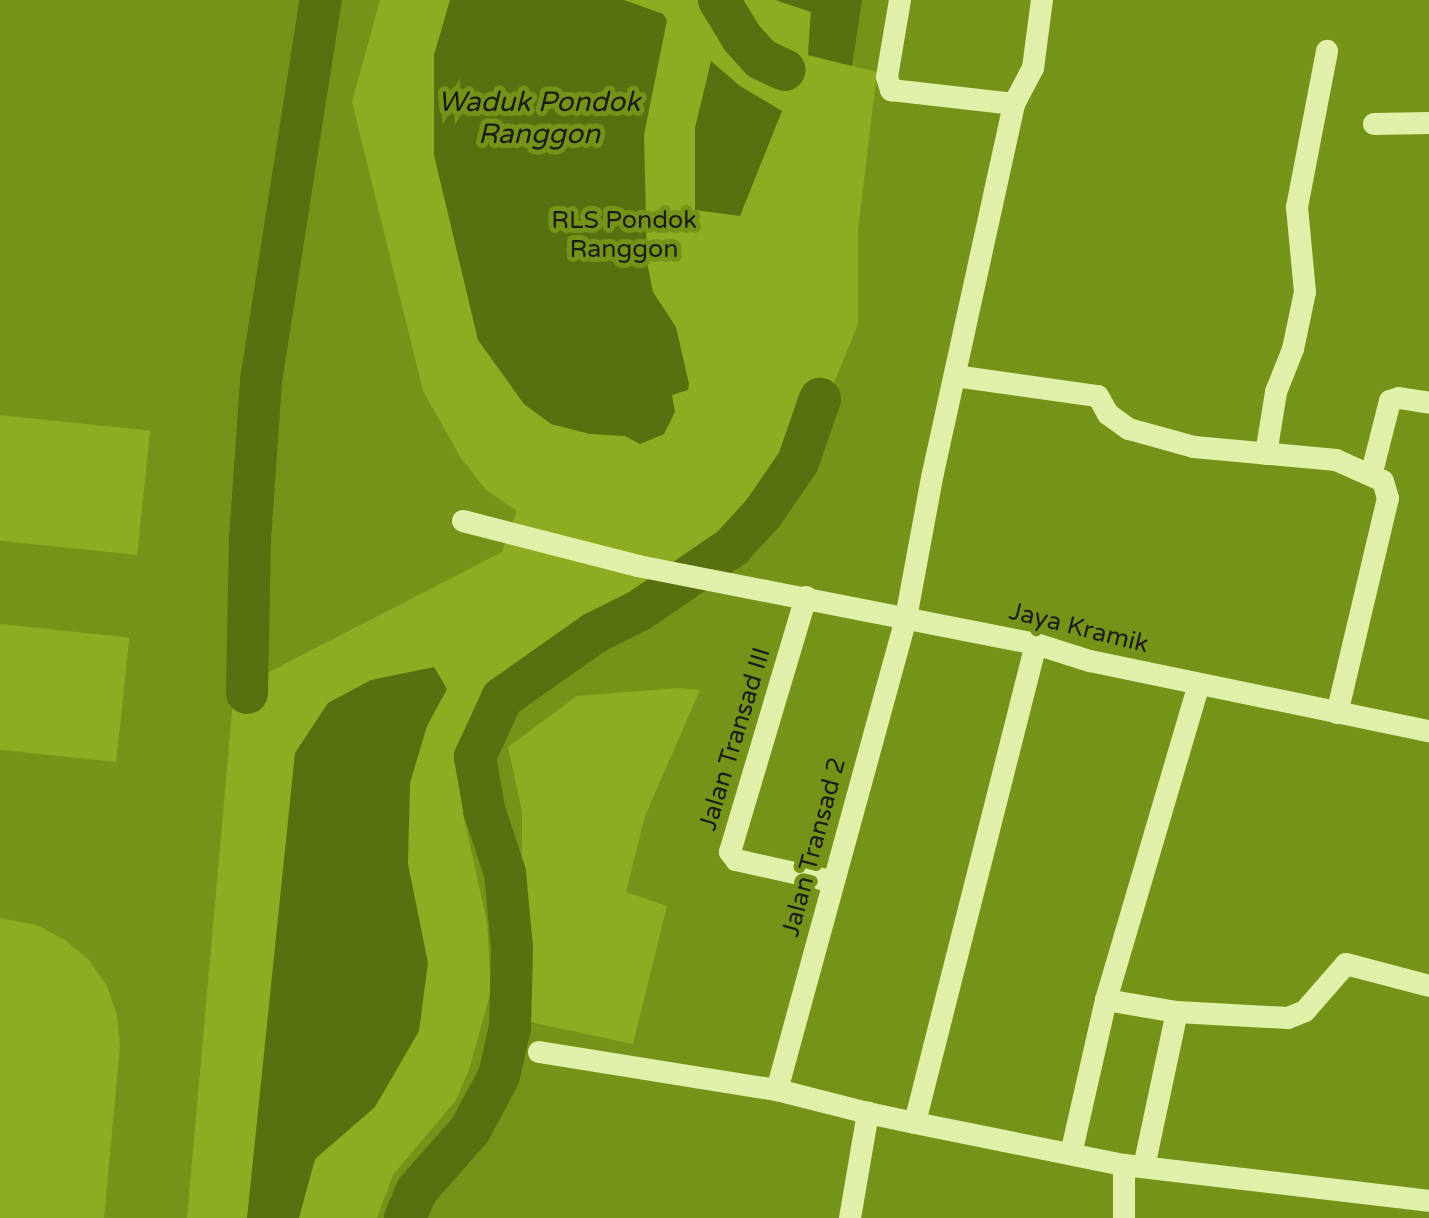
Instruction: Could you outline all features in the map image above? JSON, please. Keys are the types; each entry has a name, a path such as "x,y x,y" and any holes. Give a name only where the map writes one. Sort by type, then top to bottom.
{"street":[{"path":"900,0 887,77 891,90 1014,104"},
{"name":"Jalan Transad 2","path":"777,1090 906,618 1014,104 1033,68 1042,0"},
{"path":"1266,454 1276,392 1293,349 1306,292 1298,207 1328,52"},
{"path":"1374,124 1429,124"},
{"path":"955,376 1098,396 1108,414 1129,429 1194,447 1336,460 1372,472 1383,481 1388,498 1337,713"},
{"path":"1372,472 1390,401 1398,398 1429,402"},
{"name":"Jaya Kramik","path":"463,521 668,572 1036,644 1199,684 1429,731"},
{"name":"Jalan Transad III","path":"806,596 730,852 736,860 832,882"},
{"path":"914,1123 1036,644"},
{"path":"1071,1154 1106,1000 1199,684"},
{"path":"1106,1000 1177,1012 1288,1018 1305,1011 1346,964 1429,986"},
{"path":"1124,1218 1134,1166 1177,1012"},
{"path":"539,1052 777,1090 914,1123 1134,1166 1429,1201"},
{"path":"850,1218 868,1113"}],"green space":[{"name":"RLS Pondok Ranggon","path":"380,0 775,0 811,12 808,55 877,72 858,230 858,324 827,400 807,396 780,473 727,538 491,695 475,719 463,771 463,814 487,922 491,991 469,1070 456,1100 393,1175 377,1218 187,1218 234,690 502,552 517,511 486,490 461,458 423,391 352,102"},
{"path":"0,415 150,431 137,555 0,541"},
{"path":"0,624 129,638 116,762 0,750"},
{"path":"678,688 700,690 645,816 626,892 667,906 633,1044 521,1020 522,812 508,747 577,696"},
{"path":"0,918 37,925 65,940 89,960 107,986 117,1015 120,1046 104,1218 0,1218"}],"water":[{"name":"Waduk Pondok Ranggon","path":"450,0 624,0 663,14 667,20 644,135 647,262 653,292 676,327 689,384 688,390 672,395 675,412 664,434 640,444 625,436 590,434 551,424 524,404 478,340 434,155 434,55"},
{"path":"776,0 862,0 852,66 808,55 811,12"},
{"path":"711,61 740,86 782,111 740,216 695,210 695,128"},
{"path":"434,667 447,689 427,726 410,783 408,864 428,963 419,1031 375,1107 315,1159 299,1218 247,1218 295,753 328,703 371,680"}],"waterway":[{"path":"247,693 250,539 261,381 321,0"},
{"path":"719,0 742,38 761,59 785,70"},
{"path":"405,1218 417,1190 470,1130 499,1076 510,1027 512,948 505,873 484,809 475,757 502,698 594,633 640,610 732,547 763,513 798,462 820,399"}]}
